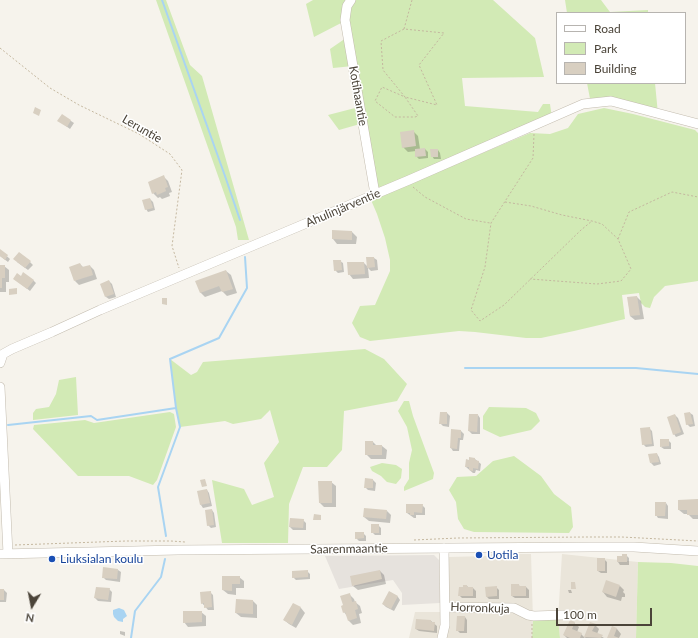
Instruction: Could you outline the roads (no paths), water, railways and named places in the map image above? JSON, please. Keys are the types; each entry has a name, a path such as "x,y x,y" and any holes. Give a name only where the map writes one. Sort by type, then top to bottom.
{"street":[{"name":"Kotihaantie","path":"351,0 347,6 345,20 375,194"},
{"name":"Ahulinjärventie","path":"0,363 4,354 12,349 100,310 535,126 583,104 611,101 698,124"},
{"path":"0,387 5,551"},
{"name":"Saarenmaantie","path":"5,551 634,547 698,551"},
{"path":"442,638 445,625 444,548"},
{"name":"Horronkuja","path":"444,606 514,608 528,615 534,616 562,615"}],"water":[{"path":"119,608 124,610 127,616 123,619 123,622 118,621 113,614 113,610"}],"waterway":[{"path":"162,0 240,220"},
{"path":"8,425 91,416 97,420 176,408 170,359 219,338 247,288 245,257"},
{"path":"465,368 636,368 698,374"},
{"path":"166,536 158,487 180,427 176,408"},
{"path":"131,638 135,611 161,577 165,559"}],"place":[{"name":"Uotila","path":"479,555"},
{"name":"Liuksialan koulu","path":"52,559"}]}
